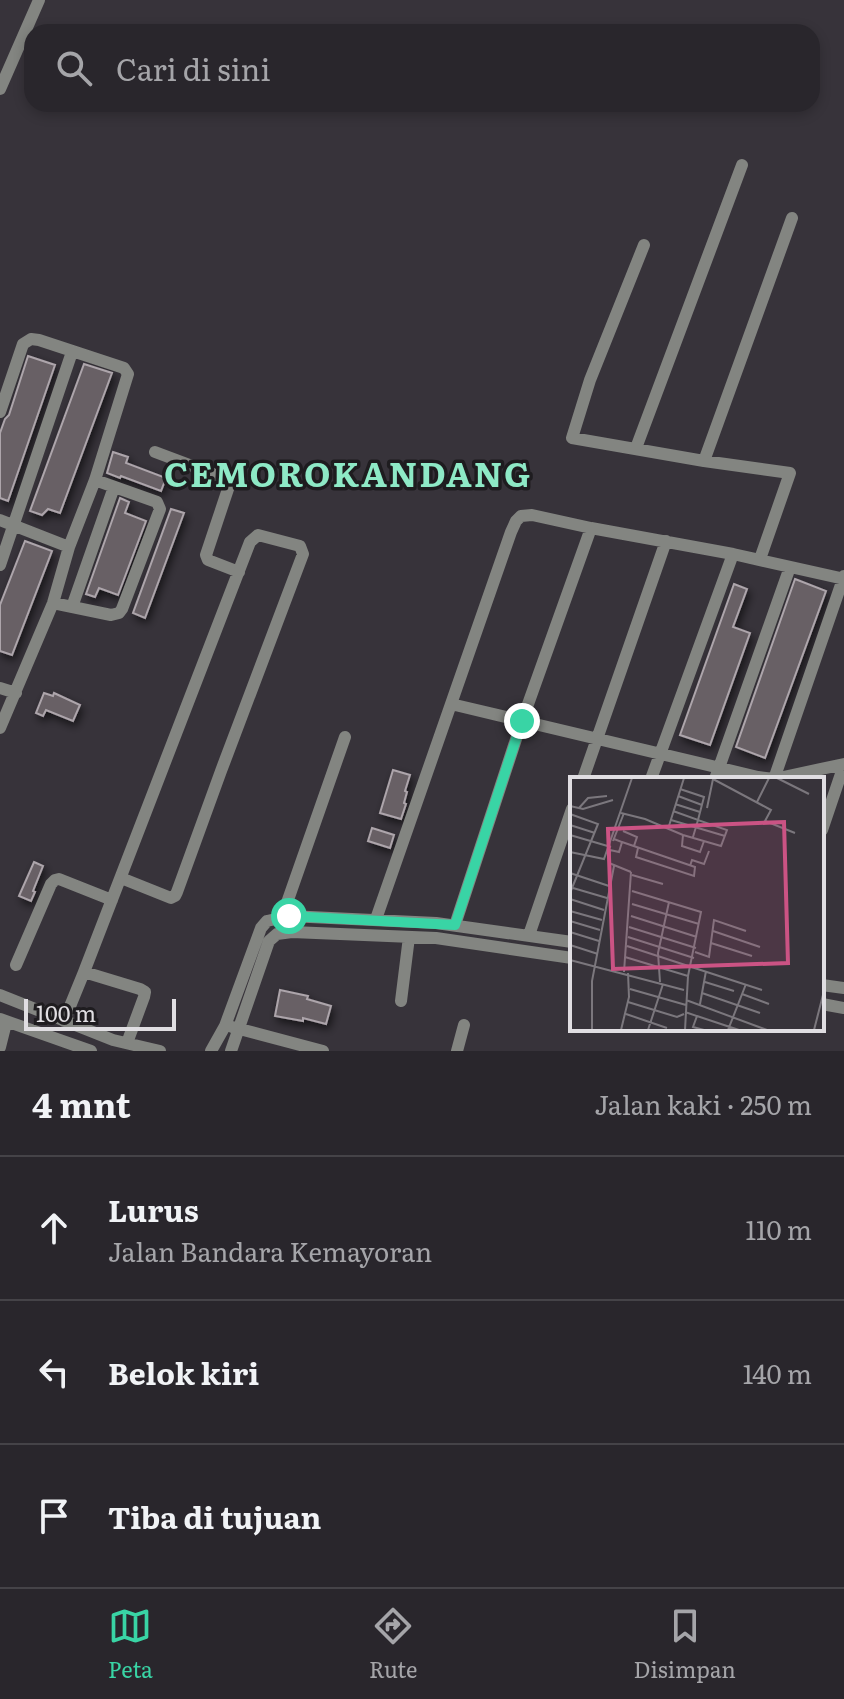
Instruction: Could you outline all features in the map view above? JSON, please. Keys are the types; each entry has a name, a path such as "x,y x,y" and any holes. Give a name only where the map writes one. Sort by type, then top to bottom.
{"street":[{"path":"28,24 39,0"},
{"path":"0,89 24,34"},
{"path":"636,448 742,165"},
{"path":"704,461 792,218"},
{"path":"644,245 590,380 572,438 790,473 760,559"},
{"path":"0,412 26,341 35,339 124,368 128,374 53,603 0,727"},
{"path":"0,565 72,352"},
{"path":"155,452 227,479 230,483 206,555 208,560 239,572"},
{"path":"53,603 111,615 119,613 160,509 157,502 95,480"},
{"path":"72,607 114,487"},
{"path":"376,919 516,521 525,515 844,578 775,777"},
{"path":"0,520 69,547"},
{"path":"455,925 522,721 591,528"},
{"path":"64,1021 250,542 258,535 300,546 303,554 175,896 171,898 121,878"},
{"path":"584,777 666,541"},
{"path":"652,777 733,554"},
{"path":"717,773 790,567"},
{"path":"0,688 15,696"},
{"path":"451,704 660,753 717,773 758,777"},
{"path":"282,917 345,737"},
{"path":"784,777 844,765"},
{"path":"824,824 844,765"},
{"path":"529,935 570,815"},
{"path":"16,965 55,880 112,900"},
{"path":"211,1051 225,1026 261,928 267,921 282,917 376,919 455,925 570,942"},
{"path":"267,921 277,934"},
{"path":"231,1051 269,941 277,934 292,932 456,940 570,958"},
{"path":"401,1001 409,937"},
{"path":"84,972 145,992 117,1044"},
{"path":"824,985 844,988"},
{"path":"0,995 117,1044 160,1051"},
{"path":"824,1004 844,1008"},
{"path":"0,1047 3,1021 91,1051"},
{"path":"457,1051 464,1025"},
{"path":"225,1026 323,1051"}],"building":[{"path":"28,356 55,365 8,501 0,498 0,433"},
{"path":"84,364 112,373 60,513 48,509 42,515 30,511"},
{"path":"113,452 128,457 126,463 166,478 161,491 107,473"},
{"path":"120,498 129,502 125,513 146,521 118,595 99,588 95,597 86,594"},
{"path":"171,509 184,513 145,618 133,613"},
{"path":"25,541 52,551 12,655 0,651 0,605"},
{"path":"795,579 826,591 765,758 736,747"},
{"path":"734,584 747,589 733,627 750,633 710,745 680,735"},
{"path":"44,693 53,696 54,693 80,705 73,721 46,710 43,716 36,713"},
{"path":"393,770 410,775 401,819 380,813"},
{"path":"372,828 394,835 390,848 368,841"},
{"path":"34,862 43,866 31,901 19,896"},
{"path":"280,990 308,996 307,999 331,1006 326,1024 275,1016"}],"district":[{"name":"CEMOROKANDANG","path":"348,472"}],"route":[{"path":"289,916 455,925 522,721"}]}
